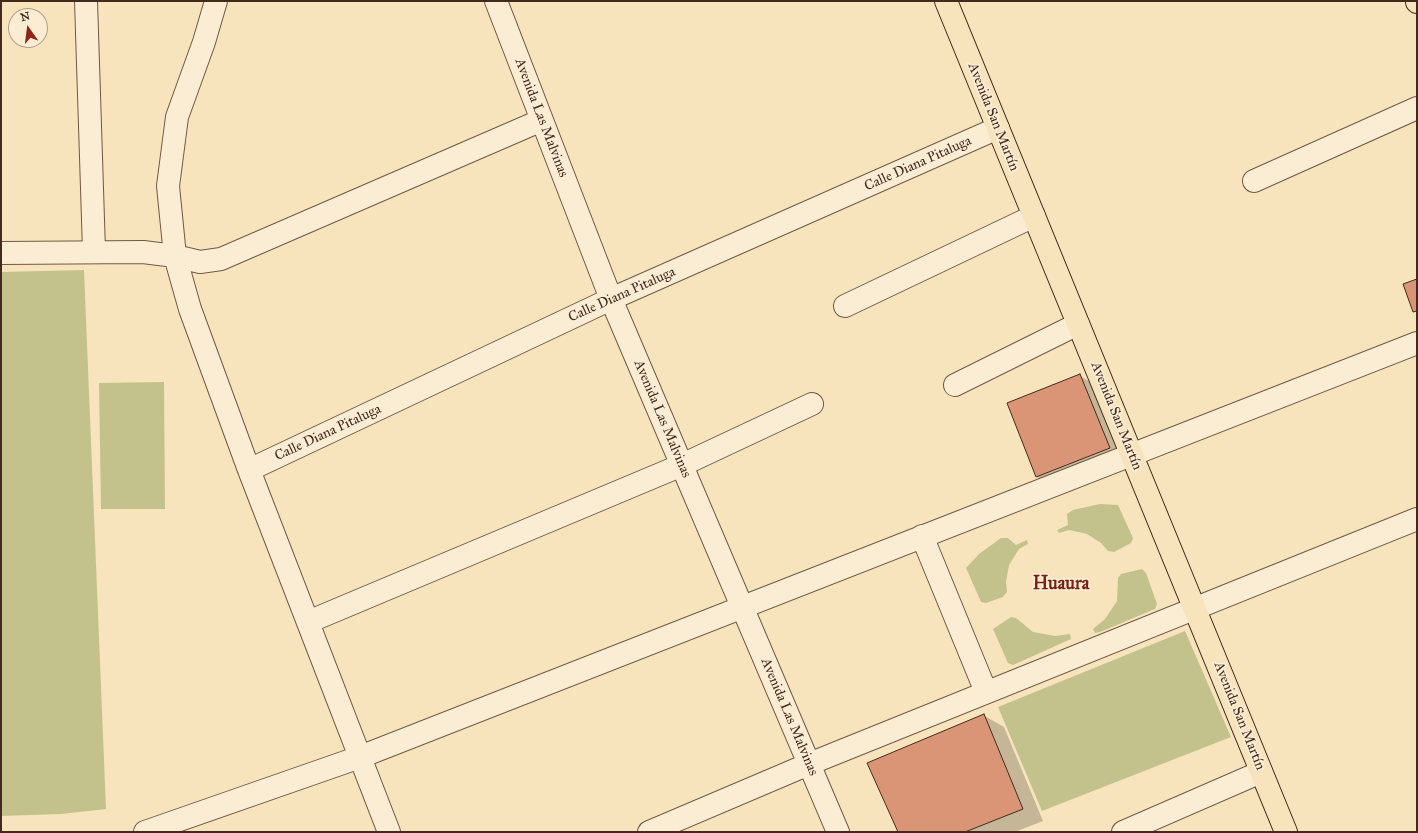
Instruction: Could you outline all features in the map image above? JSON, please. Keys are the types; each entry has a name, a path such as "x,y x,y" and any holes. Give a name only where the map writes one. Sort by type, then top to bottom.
{"main road":[{"name":"Avenida San Martín","path":"946,1 1286,832"}],"street":[{"path":"86,1 94,251"},
{"path":"216,1 204,42 177,117 168,186 175,256 190,309 249,470 389,832"},
{"name":"Avenida Las Malvinas","path":"496,1 611,299 838,832"},
{"path":"1254,181 1417,108"},
{"path":"1,253 94,251 144,252 175,256 200,262 221,259 542,120"},
{"name":"Calle Diana Pitaluga","path":"249,470 611,299 998,128"},
{"path":"845,306 1034,216"},
{"path":"955,385 1078,324"},
{"path":"145,832 188,825 1417,343"},
{"path":"308,622 682,465 812,404"},
{"path":"649,832 809,764 986,692 1417,520"},
{"path":"922,536 986,692"},
{"path":"1123,832 1261,772"}],"shaded area":[{"path":"84,270 106,809 61,814 1,816 1,272"},
{"path":"164,382 165,509 101,509 99,383"},
{"path":"1100,504 1118,505 1133,538 1131,543 1114,552 1108,551 1101,543 1087,534 1069,530 1059,533 1057,530 1068,525 1067,514 1073,510"},
{"path":"1001,538 1008,538 1016,545 1027,540 1028,544 1019,549 1009,565 1006,582 1007,592 1003,597 986,603 981,602 966,568 979,554"},
{"path":"1142,569 1146,573 1157,604 1155,609 1095,633 1093,629 1105,619 1117,601 1118,578 1121,574"},
{"path":"1011,617 1016,618 1033,632 1055,636 1070,634 1071,639 1013,665 1008,663 993,629"},
{"path":"1185,631 1231,737 1042,811 998,707"}],"building":[{"path":"1417,279 1417,311 1413,312 1403,284"},
{"path":"1080,374 1110,448 1036,477 1007,403"},
{"path":"984,714 1023,809 965,832 898,832 867,763"}],"district":[{"name":"Huaura","path":"1061,585"}]}
